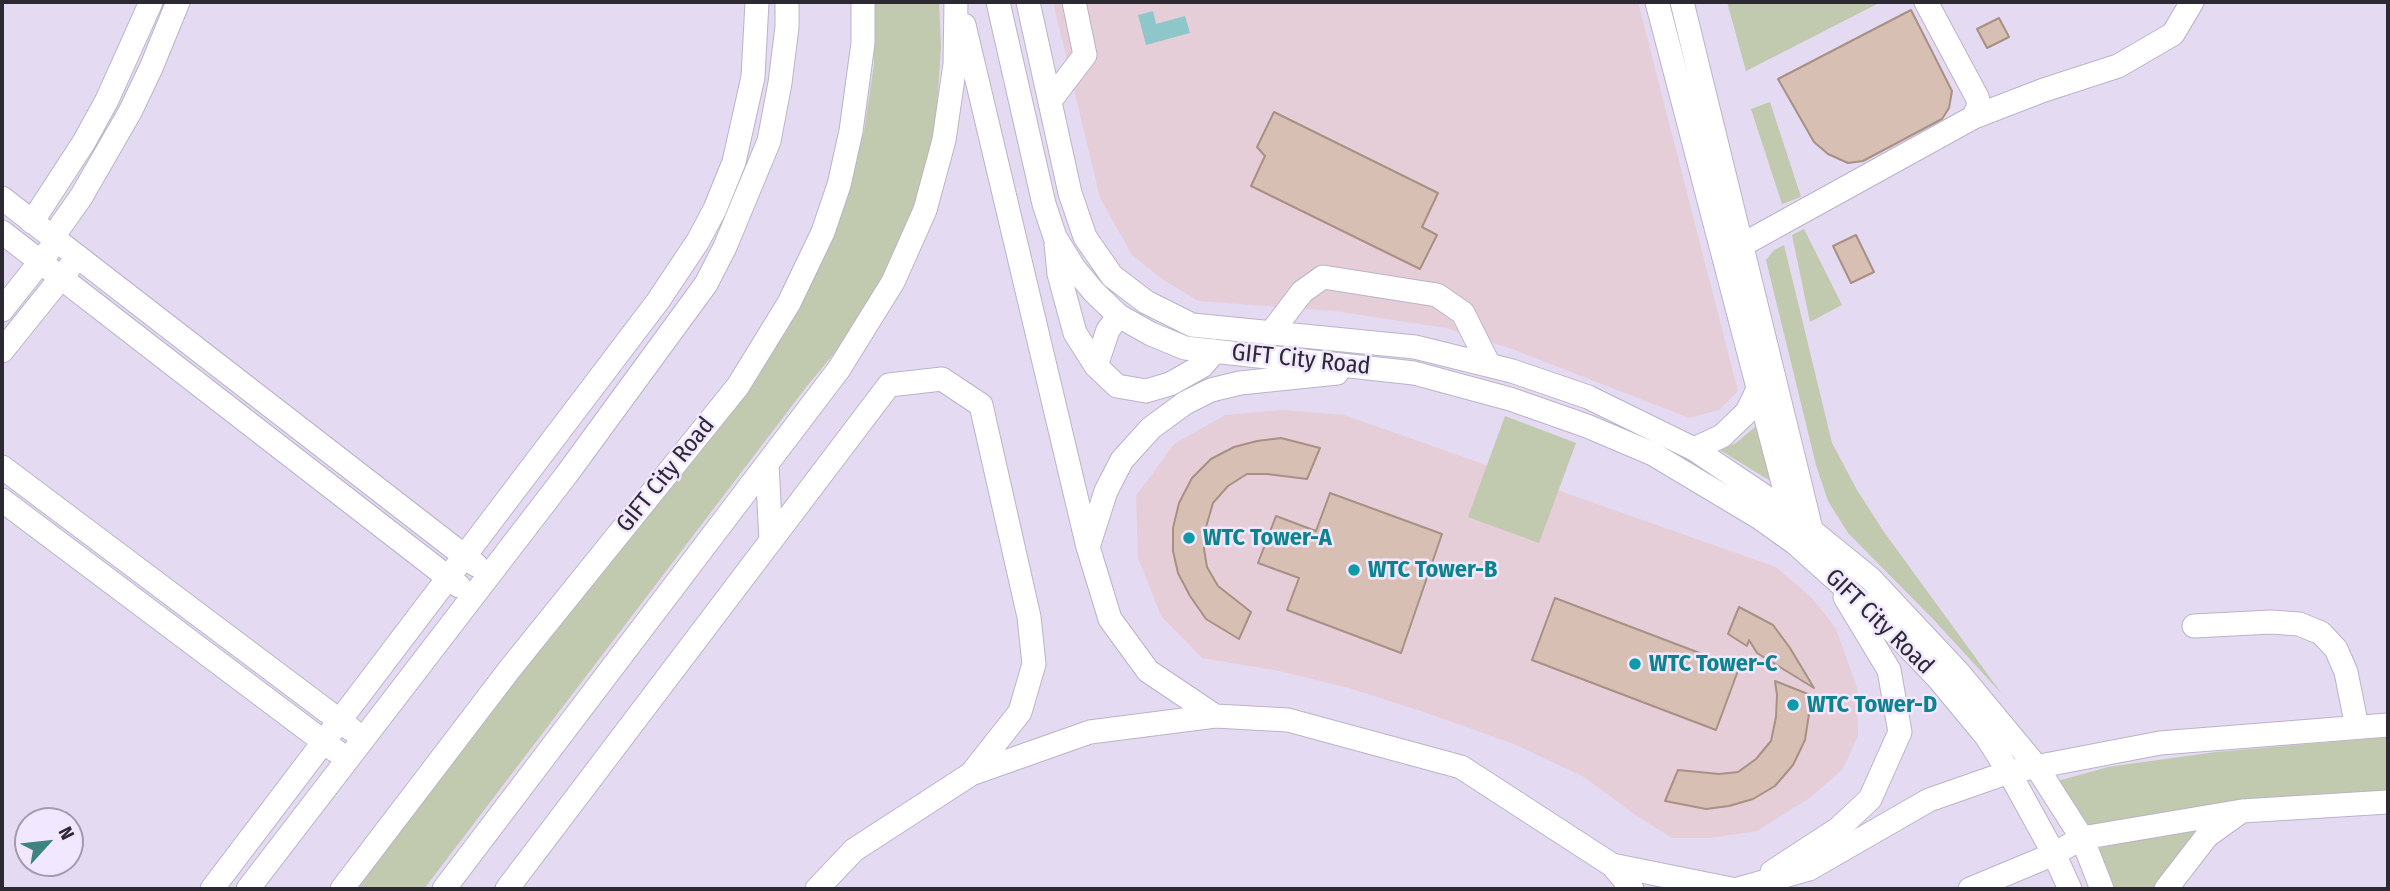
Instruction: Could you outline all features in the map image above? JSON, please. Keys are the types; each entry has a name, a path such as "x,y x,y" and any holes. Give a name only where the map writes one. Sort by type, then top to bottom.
{"street":[{"path":"32,222 84,142 107,100 151,2"},
{"path":"2,310 55,240 100,165 130,112 178,2"},
{"path":"212,889 658,301 698,241 715,209 734,162 753,77 757,2"},
{"path":"248,889 489,575 706,284 725,247 769,141 780,83 787,27 787,2"},
{"name":"GIFT City Road","path":"342,889 509,670 738,386 789,303 823,232 839,185 853,118 863,43 863,2"},
{"path":"444,889 839,369 892,282 925,210 944,140 955,64 958,2"},
{"path":"958,2 1088,547 1110,619 1149,671 1215,716"},
{"name":"GIFT City Road","path":"998,2 1044,204 1055,237 1074,268 1119,316 1151,334 1185,348 1352,365 1426,376 1510,399 1587,426 1653,454 1760,518 1803,536 1871,579 1959,673 2036,766 2081,838 2102,889"},
{"name":"GIFT City Road","path":"1028,2 1070,193 1085,237 1112,276 1146,302 1192,325 1415,347 1489,365 1588,397 1695,449 1791,514"},
{"path":"1050,101 1085,55 1074,2"},
{"path":"1657,2 1791,514 1803,536"},
{"path":"1682,2 1742,245 1803,536"},
{"path":"1926,2 1979,104 1974,117"},
{"path":"1742,245 1974,117 2118,66 2173,34 2192,2"},
{"path":"2,198 489,575"},
{"path":"2,232 472,597"},
{"path":"1055,237 1059,274 1074,333 1096,366 1116,386 1146,391 1170,384 1202,366 1214,351"},
{"path":"2,351 78,257"},
{"path":"1270,334 1302,292 1323,277 1437,295 1463,313 1489,365"},
{"path":"1096,366 1108,330 1119,316"},
{"path":"1088,547 1106,491 1122,460 1151,428 1185,403 1211,390 1240,383 1336,374 1352,365"},
{"path":"507,889 889,385 942,379 981,405 1029,617 1034,664 1020,712 971,774"},
{"path":"1695,449 1722,436 1746,412 1759,387"},
{"path":"767,464 771,541"},
{"path":"2,467 363,739"},
{"path":"2,499 347,759"},
{"name":"GIFT City Road","path":"1803,536 1827,572 1890,628 1937,677 1986,736 2054,853 2070,889"},
{"path":"1740,888 1838,829 1870,799 1900,732 1889,670 1827,572"},
{"path":"2193,626 2271,622 2300,625 2321,634 2336,649 2346,672 2357,727"},
{"path":"382,667 405,683"},
{"path":"817,889 854,850 971,774 1090,732 1215,716 1288,720 1461,767 1612,865 1632,889"},
{"path":"1612,865 1740,888 1809,869 1929,800 2009,772 2160,743 2388,724"},
{"path":"1970,889 2054,853 2081,838 2242,811 2388,802"},
{"path":"2166,889 2207,836 2242,811"}],"shaded area":[{"path":"874,2 939,2 941,46 935,139 920,192 900,247 862,320 807,386 424,889 353,889 786,332 849,189 864,131 874,64"},
{"path":"1053,2 1638,2 1738,391 1719,410 1689,418 1512,349 1446,328 1334,311 1198,301 1162,279 1132,255 1100,198"},
{"path":"1727,2 1881,2 1746,71"},
{"path":"1153,11 1156,24 1185,16 1190,33 1146,45 1138,15"},
{"path":"1770,102 1801,197 1782,204 1751,109"},
{"path":"1804,229 1842,305 1810,322 1792,235"},
{"path":"1784,245 1832,443 1857,490 1884,532 2002,694 1848,533 1828,501 1816,465 1766,260 1774,250"},
{"path":"1282,410 1344,415 1776,567 1812,598 1836,629 1857,688 1858,736 1843,769 1811,797 1757,831 1710,838 1672,838 1584,777 1514,744 1349,688 1279,671 1202,658 1161,616 1138,558 1136,496 1174,444 1225,415"},
{"path":"1505,416 1576,443 1539,543 1468,517"},
{"path":"1756,426 1772,482 1720,450 1736,443"},
{"path":"2388,737 2388,790 2220,804 2080,828 2054,782 2108,767 2216,752"},
{"path":"2212,825 2157,889 2110,889 2092,850 2135,838"}],"building":[{"path":"1911,10 1952,91 1949,108 1942,119 1863,161 1848,163 1828,154 1814,142 1778,79"},
{"path":"1999,18 2009,37 1987,48 1977,29"},
{"path":"1274,112 1438,193 1422,227 1437,235 1420,269 1251,186 1265,156 1257,147"},
{"path":"1856,235 1874,272 1851,283 1833,246"},
{"name":"WTC Tower-A","path":"1281,438 1320,448 1307,479 1247,474 1228,486 1213,503 1206,527 1204,549 1207,567 1218,586 1251,612 1239,639 1206,619 1190,596 1178,573 1173,551 1173,528 1179,503 1192,478 1211,459 1234,447"},
{"name":"WTC Tower-B","path":"1330,493 1442,534 1401,653 1287,610 1299,578 1258,563 1276,516 1316,531"},
{"name":"WTC Tower-C","path":"1555,598 1739,668 1716,730 1532,660"},
{"path":"1739,607 1773,625 1814,688 1757,653 1749,640 1747,646 1728,634"},
{"name":"WTC Tower-D","path":"1775,681 1808,694 1809,714 1805,740 1793,765 1775,786 1753,799 1729,806 1706,809 1665,801 1678,770 1719,774 1738,772 1756,759 1771,741 1776,717"}],"place":[{"name":"WTC Tower-A","path":"1189,538"},
{"name":"WTC Tower-B","path":"1354,570"},
{"name":"WTC Tower-C","path":"1635,664"},
{"name":"WTC Tower-D","path":"1793,705"}]}
